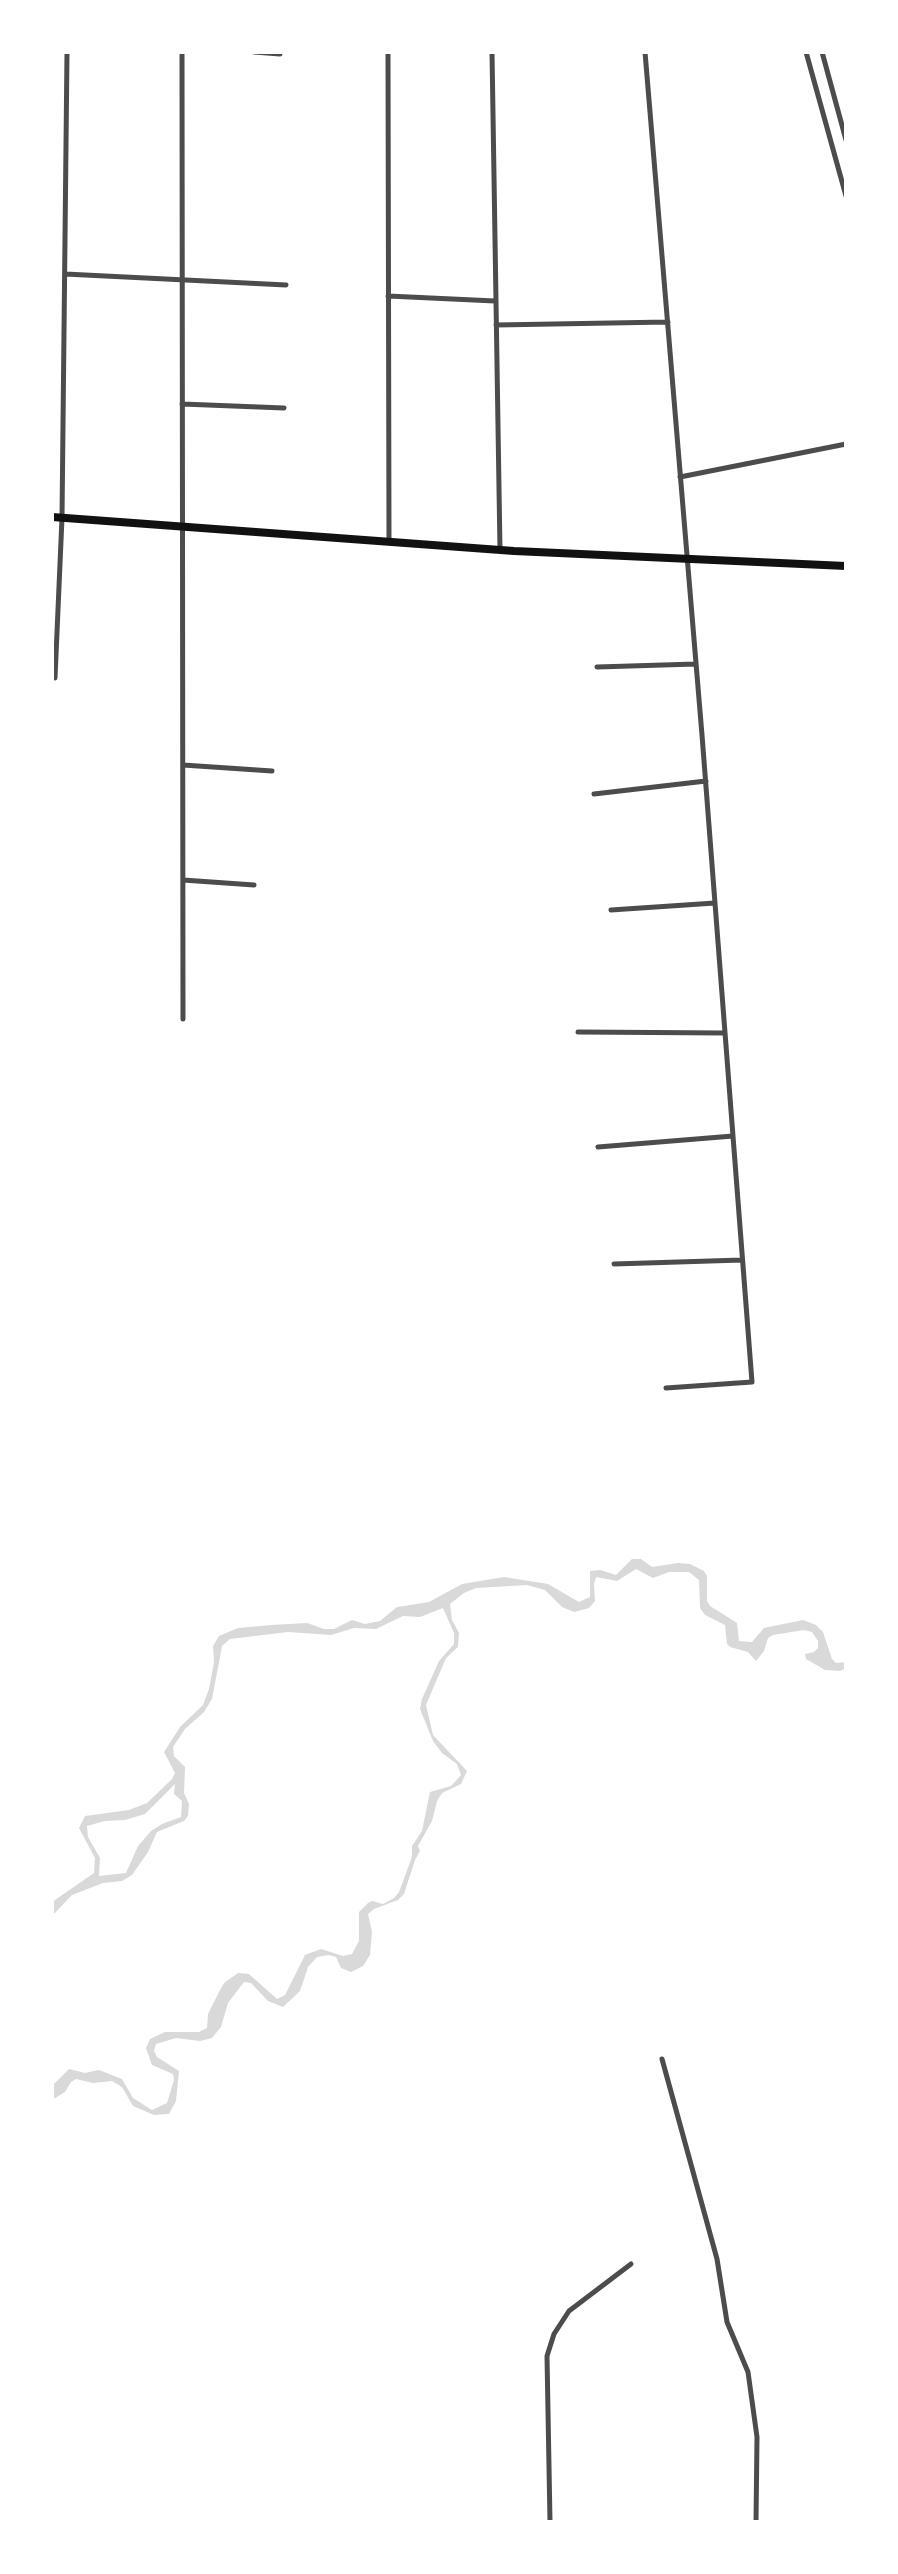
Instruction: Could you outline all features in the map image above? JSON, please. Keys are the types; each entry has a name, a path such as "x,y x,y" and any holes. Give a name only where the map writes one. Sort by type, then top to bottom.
{"main road":[{"path":"57,518 500,550 846,566"}],"street":[{"path":"55,678 67,52"},
{"path":"182,52 183,1019"},
{"path":"254,52 280,54"},
{"path":"388,52 389,542"},
{"path":"492,52 500,550"},
{"path":"645,52 752,1382 666,1388"},
{"path":"806,52 846,194"},
{"path":"822,52 846,140"},
{"path":"65,274 286,285"},
{"path":"388,296 495,301"},
{"path":"496,325 668,322"},
{"path":"182,404 284,408"},
{"path":"680,477 846,444"},
{"path":"597,667 696,664"},
{"path":"183,765 272,771"},
{"path":"594,794 706,781"},
{"path":"183,880 254,885"},
{"path":"611,910 715,903"},
{"path":"578,1032 725,1033"},
{"path":"598,1147 733,1136"},
{"path":"614,1264 742,1260"},
{"path":"662,2059 717,2259 727,2322 748,2372 757,2437 756,2522"},
{"path":"550,2522 547,2356 554,2334 569,2311 631,2264"}],"shaded area":[{"path":"632,1559 641,1559 652,1567 690,1564 704,1571 707,1576 707,1601 737,1623 739,1641 752,1642 764,1628 803,1620 816,1625 823,1632 832,1659 836,1663 846,1662 846,1668 840,1671 825,1670 806,1659 805,1654 818,1648 818,1641 812,1632 804,1630 768,1638 764,1651 756,1661 748,1652 730,1647 725,1625 705,1615 700,1608 699,1580 689,1572 669,1572 653,1578 636,1569 617,1581 596,1577 595,1601 589,1608 574,1612 562,1607 545,1590 527,1585 476,1588 464,1593 450,1604 452,1620 459,1633 458,1647 446,1658 426,1705 433,1735 467,1771 461,1784 442,1793 437,1801 432,1821 418,1846 420,1851 404,1894 368,1914 372,1932 370,1955 363,1966 351,1972 341,1968 336,1957 317,1957 308,1967 300,1991 283,2007 268,2001 251,1983 244,1982 228,2003 221,2027 212,2038 200,2041 176,2038 156,2044 154,2051 157,2057 179,2071 176,2101 169,2114 154,2115 133,2106 122,2087 112,2081 93,2083 76,2079 65,2092 52,2100 52,2086 69,2069 85,2073 99,2070 122,2079 133,2098 152,2110 167,2103 173,2074 152,2065 146,2048 150,2039 165,2032 199,2032 207,2028 208,2014 220,1990 238,1973 249,1974 277,1999 285,1995 305,1955 321,1949 343,1956 352,1954 359,1941 359,1912 372,1901 383,1904 399,1892 412,1857 412,1846 422,1831 430,1792 451,1786 461,1775 457,1764 442,1753 433,1741 420,1709 439,1661 454,1644 454,1633 443,1608 420,1617 403,1616 376,1629 354,1628 331,1635 288,1632 230,1639 222,1646 212,1699 173,1747 174,1756 185,1767 184,1793 189,1804 188,1816 184,1821 157,1832 132,1875 122,1881 103,1883 72,1895 52,1916 52,1902 94,1873 95,1858 79,1828 85,1816 129,1810 147,1803 172,1779 175,1773 164,1752 180,1727 203,1705 214,1662 213,1646 219,1636 238,1628 307,1623 334,1629 352,1620 365,1624 380,1621 397,1607 429,1602 462,1584 504,1577 548,1584 579,1602 590,1597 590,1571 600,1570 616,1575","holes":["175,1784 174,1794 182,1801 181,1817 151,1831 138,1846 126,1873 99,1876 100,1858 88,1837 87,1826 145,1814"]}]}
